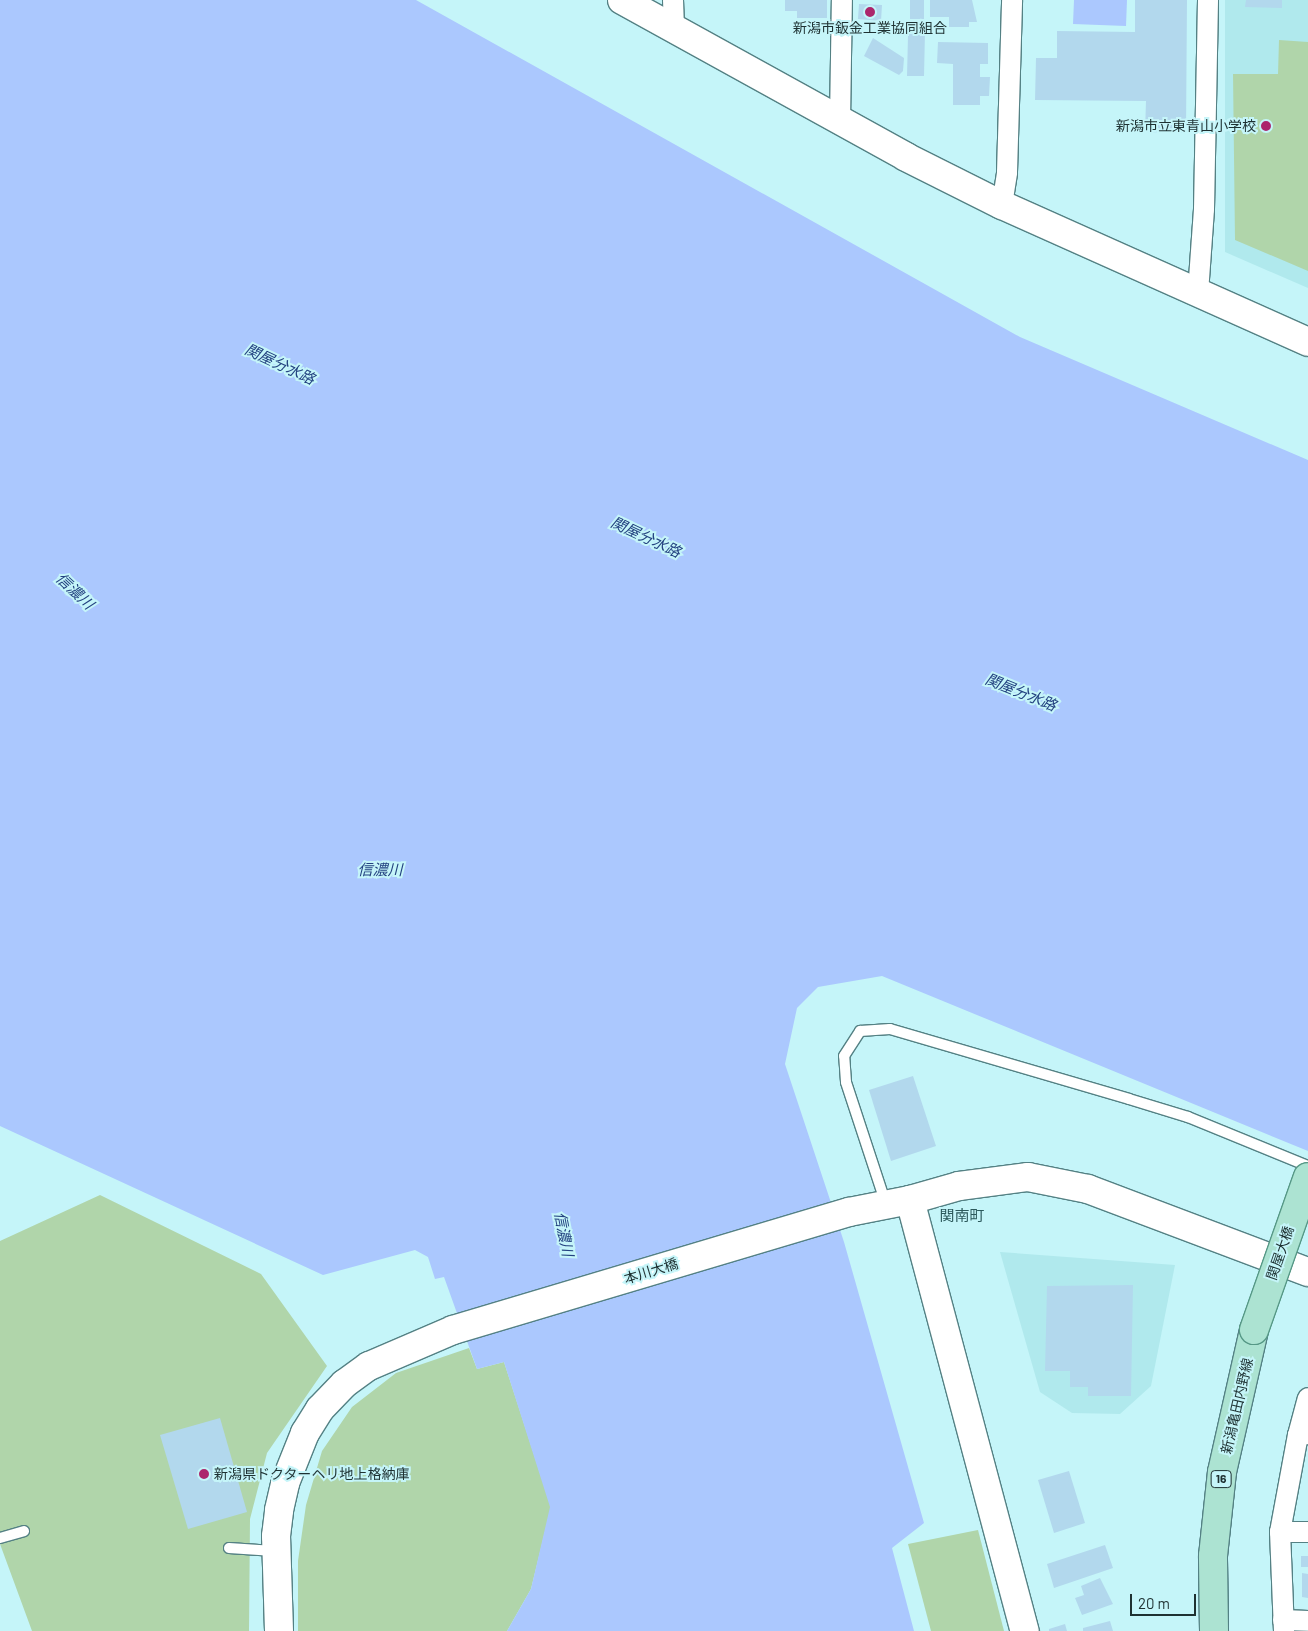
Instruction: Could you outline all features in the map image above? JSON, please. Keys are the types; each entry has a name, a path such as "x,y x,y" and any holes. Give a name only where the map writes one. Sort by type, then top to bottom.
{"main road":[{"name":"関屋大橋","path":"1254,1330 1308,1177"},
{"name":"新潟亀田内野線","path":"1214,1631 1213,1556 1222,1472 1254,1330"}],"street":[{"path":"622,0 840,121 1002,205 1308,342"},
{"path":"673,0 674,30"},
{"path":"840,121 842,0"},
{"path":"1002,205 1007,172 1012,0"},
{"path":"1198,293 1204,210 1208,0"},
{"name":"本川大橋","path":"280,1631 276,1536 285,1482 305,1433 320,1409 344,1384 369,1366 453,1330 849,1212 898,1203 959,1186 1028,1176 1088,1189 1308,1272"},
{"path":"898,1203 1025,1631"},
{"path":"1308,1398 1303,1434 1280,1532 1284,1626 1308,1621"},
{"path":"1280,1532 1308,1532"}],"lane":[{"path":"898,1203 846,1082 844,1056 860,1031 890,1028 1129,1099 1188,1117 1308,1166"},
{"path":"0,1538 24,1530"},
{"path":"229,1548 278,1552"}],"shaded area":[{"name":"新潟市立東青山小学校","path":"1225,0 1308,0 1308,288 1225,252"},
{"path":"1000,1252 1175,1265 1151,1386 1120,1414 1072,1413 1040,1392"}],"green space":[{"name":"新潟市立東青山小学校","path":"1279,40 1308,42 1308,271 1235,240 1233,74 1278,74"},
{"path":"100,1195 261,1274 327,1366 267,1453 250,1519 249,1631 32,1631 0,1544 0,1241"},
{"path":"469,1348 477,1369 504,1362 551,1507 531,1589 507,1631 298,1631 298,1561 306,1505 322,1451 352,1407 396,1373"},
{"path":"978,1530 1004,1631 931,1631 908,1544"}],"water":[{"name":"信濃川","path":"0,0 416,0 1020,337 1308,460 1308,1151 882,976 818,987 797,1008 785,1064 844,1242 924,1523 892,1548 914,1631 507,1631 531,1589 550,1507 504,1362 477,1369 444,1277 435,1279 428,1257 415,1250 323,1275 0,1126"},
{"path":"1074,0 1127,0 1126,26 1073,24"}],"building":[{"path":"785,0 827,0 827,18 797,18 797,11 785,11"},
{"path":"910,0 924,0 924,19 910,19"},
{"path":"930,0 972,0 977,22 969,22 969,27 949,27 949,17 930,17"},
{"path":"1135,0 1187,0 1186,133 1145,132 1146,101 1035,100 1036,58 1057,58 1057,31 1135,32"},
{"path":"1246,0 1282,0 1282,8 1245,7"},
{"name":"新潟市鈑金工業協同組合","path":"859,4 882,5 881,21 858,19"},
{"path":"896,24 921,24 921,32 925,32 924,76 907,76 908,36 896,36"},
{"path":"873,38 904,58 903,71 899,75 864,56"},
{"path":"938,42 988,43 988,64 980,64 980,77 990,77 989,96 980,96 980,105 953,105 953,64 937,63"},
{"path":"913,1076 936,1146 891,1161 869,1090"},
{"path":"1133,1285 1131,1396 1088,1396 1088,1387 1070,1387 1070,1371 1045,1371 1047,1286"},
{"name":"新潟県ドクターヘリ地上格納庫","path":"220,1418 247,1512 188,1529 160,1435"},
{"path":"1069,1471 1085,1523 1054,1533 1038,1480"},
{"path":"1105,1545 1113,1568 1054,1588 1047,1564"},
{"path":"1301,1556 1308,1556 1308,1567 1301,1567"},
{"path":"1302,1573 1308,1574 1308,1598 1302,1597"},
{"path":"1100,1578 1113,1604 1082,1615 1075,1598 1084,1595 1081,1586"},
{"path":"1110,1621 1113,1631 1083,1631 1083,1628"},
{"path":"1065,1624 1067,1631 1049,1631 1049,1629"}],"place":[{"name":"新潟市鈑金工業協同組合","path":"870,12"},
{"name":"新潟市立東青山小学校","path":"1266,126"},
{"name":"新潟県ドクターヘリ地上格納庫","path":"204,1474"}],"district":[{"name":"関南町","path":"962,1216"}],"water label":[{"name":"関屋分水路","path":"280,364"},
{"name":"関屋分水路","path":"646,537"},
{"name":"関屋分水路","path":"1021,692"}]}
